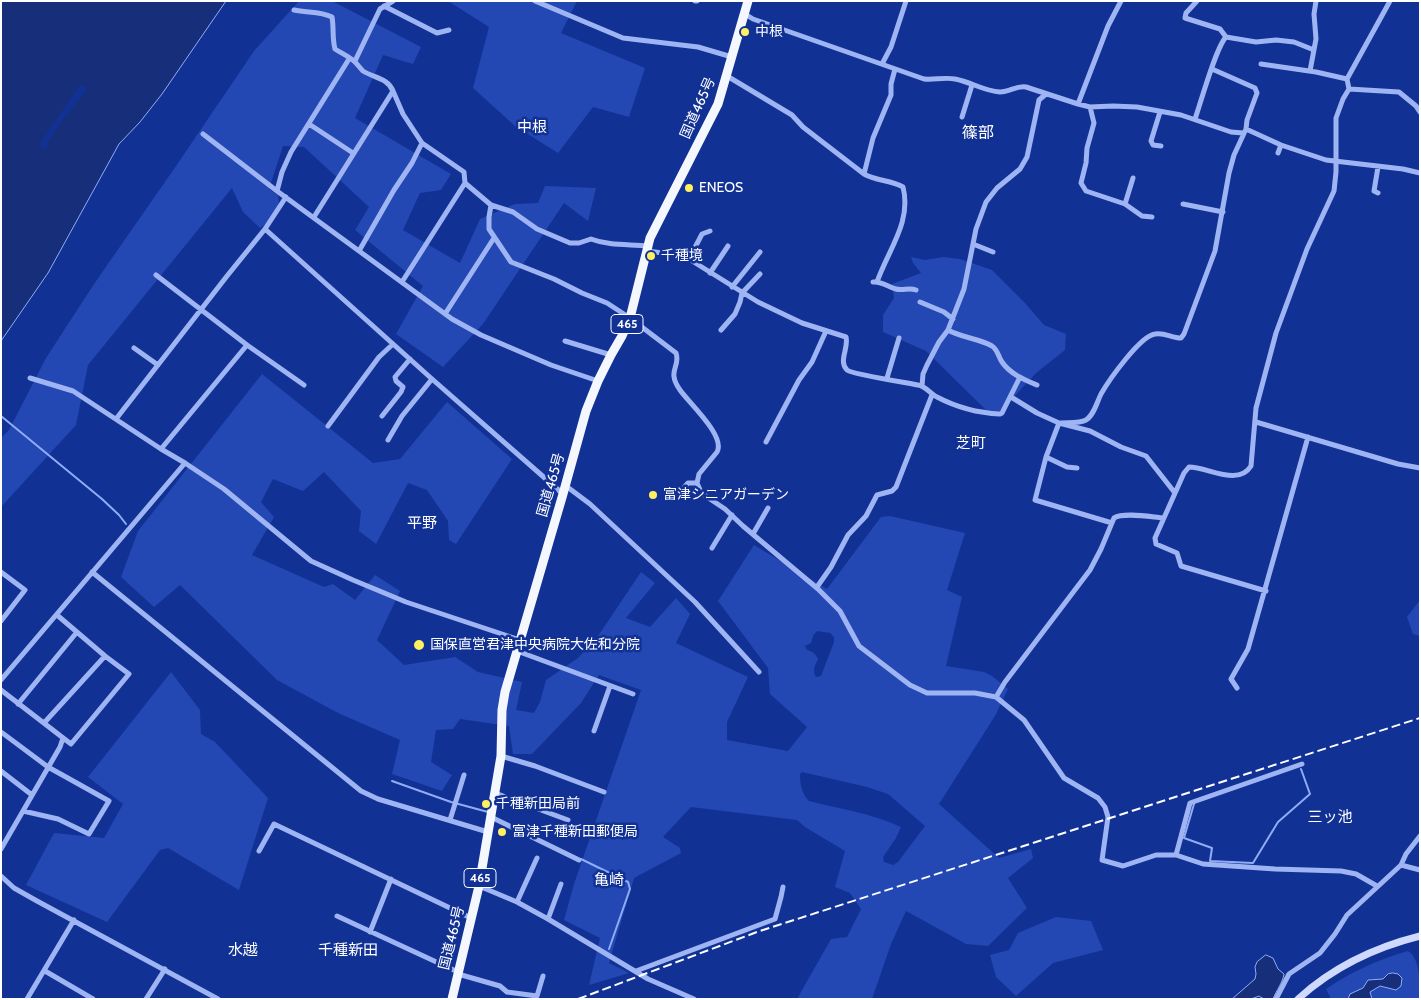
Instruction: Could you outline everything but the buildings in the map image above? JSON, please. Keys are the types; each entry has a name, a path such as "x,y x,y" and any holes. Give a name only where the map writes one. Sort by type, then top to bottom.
{"highway":[{"name":"国道465号","path":"452,999 479,886 491,817 501,756 502,710 505,692 586,410 598,381 630,318 647,248 665,207 718,104 748,1"}],"main road":[{"path":"1298,999 1341,968 1362,956 1402,940 1420,936"}],"street":[{"path":"355,62 380,9 393,1"},
{"path":"534,1 623,38 698,47 732,57"},
{"path":"882,64 891,47 906,1"},
{"path":"1078,104 1108,26 1121,1"},
{"path":"1197,1 1185,18 1220,29 1226,37"},
{"path":"1310,71 1316,39 1314,14 1316,1"},
{"path":"1266,591 1181,566 1177,553 1156,544 1156,538 1184,473 1190,467 1242,476 1248,472 1251,466 1256,408 1276,332 1307,248 1334,191 1336,182 1336,118 1349,89 1347,79 1390,1"},
{"path":"384,6 437,32 449,30"},
{"path":"294,10 324,13 332,17 334,49 355,62 366,72 384,80 391,86 403,114 422,143 464,172 465,183 402,282"},
{"path":"745,14 753,19 924,79 954,79 991,91 1001,92 1008,92 1020,86 1090,107 1113,106 1160,112 1195,119 1231,132 1245,131 1326,160 1419,172"},
{"path":"1226,37 1230,36 1256,42 1276,40 1294,42 1314,50"},
{"path":"1195,119 1221,45 1226,37"},
{"path":"277,191 282,172 291,152 349,58"},
{"path":"1261,64 1310,71 1347,79"},
{"path":"864,174 873,138 891,95 891,84 895,69"},
{"path":"1059,423 1084,421 1088,418 1102,393 1144,339 1154,334 1181,338 1215,250 1229,172 1257,93 1257,90 1212,69"},
{"path":"1344,69 1350,72"},
{"path":"727,76 792,115 803,127 864,174 896,183 903,187 906,203 900,233 875,282 898,290 911,287 916,290"},
{"path":"962,117 972,85"},
{"path":"1349,89 1399,92 1416,106 1420,112"},
{"path":"314,217 393,91"},
{"path":"922,386 923,374 939,342 948,330 966,282 976,229 986,202 997,188 1020,170 1027,157 1039,100 1046,94"},
{"path":"1090,107 1094,123 1087,148 1081,184 1086,191 1125,204 1142,216 1152,218"},
{"path":"1160,112 1151,141 1153,145 1161,146"},
{"path":"309,124 353,153"},
{"path":"203,134 286,198 445,314 481,335 598,381"},
{"path":"359,251 422,143"},
{"path":"1278,153 1281,145"},
{"path":"1378,167 1374,187 1374,191 1378,193"},
{"path":"1125,204 1133,178"},
{"path":"465,183 491,205 513,212 537,230 570,243 592,239 600,242 647,248 689,259 758,302 802,322 846,337 847,341 843,358 847,370 853,374 887,378 922,386 932,395 953,406 1000,414 1011,397 1020,377"},
{"path":"116,419 266,229 286,198"},
{"path":"1183,204 1223,212"},
{"path":"491,205 490,229 511,262 554,278 582,294 606,303 630,318 676,353 677,361 673,373 674,381 707,422 719,442 719,448 699,474 697,482 699,488 707,497 732,515 816,587 840,610 859,646 910,685 927,693 975,693 996,697 1024,720 1064,778 1098,798 1105,807 1108,817 1102,860 1123,866 1156,855 1176,855 1203,864 1341,871 1356,874 1377,886"},
{"path":"266,229 432,379 564,490 590,504 688,596 759,672"},
{"path":"689,259 702,234 710,231"},
{"path":"445,314 494,238"},
{"path":"973,244 993,252"},
{"path":"710,273 728,246"},
{"path":"732,287 760,252"},
{"path":"156,274 246,345 304,385"},
{"path":"721,330 735,314 742,292 760,274"},
{"path":"920,302 944,312 953,319"},
{"path":"948,330 958,336 990,345 998,352 1006,366 1020,377 1037,385"},
{"path":"766,442 798,380 812,362 826,331"},
{"path":"887,378 899,338"},
{"path":"565,341 611,355"},
{"path":"328,426 380,357 393,344"},
{"path":"161,449 246,345"},
{"path":"134,348 158,365"},
{"path":"382,416 401,392 403,387 396,381 395,376 410,359"},
{"path":"30,378 73,391 185,463 224,489 311,561 406,602 520,640"},
{"path":"388,440 402,416 432,379"},
{"path":"816,587 831,567 848,535 866,516 877,495 896,488 932,395"},
{"path":"1011,397 1038,414 1059,423 1090,431 1120,447 1146,456 1175,493"},
{"path":"1256,422 1398,464 1420,468"},
{"path":"1059,423 1046,457 1035,500 1112,522"},
{"path":"1237,688 1230,679 1248,649 1266,591 1308,437"},
{"path":"1046,457 1067,467 1077,468"},
{"path":"1,680 185,463"},
{"path":"676,497 688,483 697,482"},
{"path":"753,534 768,508"},
{"path":"712,548 732,515"},
{"path":"996,697 1004,682 1090,570 1112,522 1117,516 1164,518"},
{"path":"1,572 25,590 1,621"},
{"path":"92,572 361,791 378,799 488,832"},
{"path":"1,690 71,744 129,674 105,656 57,614"},
{"path":"18,704 77,632"},
{"path":"517,651 634,694"},
{"path":"44,723 105,656"},
{"path":"594,730 610,686"},
{"path":"1,732 48,767 108,801 89,834 58,819 23,811"},
{"path":"1,849 63,738"},
{"path":"501,756 535,766 604,792"},
{"path":"1176,855 1190,803 1302,764"},
{"path":"1,771 32,795"},
{"path":"450,820 464,775"},
{"path":"495,792 568,820"},
{"path":"491,817 579,860"},
{"path":"259,851 274,824 471,918"},
{"path":"1276,999 1289,974 1320,953 1347,915 1401,865 1406,854 1420,836"},
{"path":"516,902 537,858"},
{"path":"1401,865 1420,870"},
{"path":"1,876 14,888 218,999"},
{"path":"370,932 390,879"},
{"path":"548,919 561,884"},
{"path":"479,886 516,902 548,919 648,979 694,999"},
{"path":"636,971 775,919 783,887"},
{"path":"336,916 458,973 500,986 507,992 537,996 543,976"},
{"path":"27,999 74,920"},
{"path":"146,999 165,969"},
{"path":"45,971 93,999"}],"shaded area":[{"path":"1,1 226,1 162,94 140,122 119,144 48,273 1,341"},
{"path":"299,1 332,1 421,47 413,64 383,55 355,118 451,174 441,190 420,193 403,230 460,263 480,219 515,204 538,203 545,186 596,188 588,221 564,203 483,324 443,367 396,334 423,286 355,230 369,207 304,147 283,146 269,189 278,195 279,204 266,224 260,228 243,212 232,188 88,365 76,425 1,507 1,438 9,430 46,358 94,284 254,51"},
{"path":"448,1 577,1 561,33 645,68 629,117 593,107 558,153 515,126 473,88 489,27"},
{"path":"911,257 925,260 943,257 960,259 992,270 1044,325 1066,334 1065,350 1036,373 1001,411 988,412 926,351 883,332 883,315 894,298 892,284 921,273"},
{"path":"262,374 373,463 400,459 447,402 512,459 456,544 449,540 448,521 427,490 408,483 376,544 359,531 361,511 324,472 303,491 273,479 261,502 274,517 252,555 324,587 333,584 355,600 375,575 400,591 377,640 404,665 455,657 478,672 522,682 516,710 534,713 540,702 546,680 578,658 596,639 641,572 655,583 626,618 650,627 676,598 690,614 676,643 748,677 727,722 727,740 788,751 807,727 770,694 768,668 718,601 754,545 827,589 881,517 890,516 965,533 947,590 962,597 946,666 984,672 1008,689 995,716 939,804 999,858 1031,849 1033,858 1008,878 1027,908 988,946 966,944 906,911 891,944 872,999 797,999 831,939 847,937 861,909 850,893 835,887 845,851 805,827 797,820 691,807 663,837 680,848 681,853 634,878 609,963 629,973 589,985 600,938 564,920 574,884 641,690 599,675 581,703 532,754 513,754 509,726 460,719 453,729 436,730 431,762 452,775 442,791 392,774 400,740 338,713 277,680 180,585 154,607 121,577 138,531","holes":["817,631 830,633 834,637 834,642 821,676 816,677 814,670 818,659 805,646 811,643","802,772 867,787 888,794 925,826 898,862 893,865 884,862 883,857 901,827 867,815 809,801 805,796 800,781 800,774"]},
{"path":"1420,600 1420,636 1413,634 1407,617"},
{"path":"171,672 200,710 201,734 215,742 268,798 239,890 168,848 160,850 107,922 26,885 54,833 104,838 123,804 88,777"},
{"path":"1056,917 1091,921 1103,950 1053,963 1016,996 996,977 990,955 1009,950 1018,933"},
{"path":"1408,951 1418,966 1420,999 1331,999 1326,989 1376,962"},
{"path":"1266,955 1273,958 1278,969 1284,974 1273,999 1264,999 1259,996 1251,999 1232,999 1255,979 1257,962"},
{"path":"1388,974 1398,974 1402,978 1401,986 1396,990 1380,986 1370,992 1372,999 1348,999 1350,994 1363,988 1368,980 1383,979"}],"pier":[{"path":"80,85 85,86 86,91 64,118 44,149 39,145"}],"waterway":[{"path":"1,416 102,499 126,524"},
{"path":"1194,804 1184,838 1212,848 1210,861 1253,863 1278,822 1310,794 1301,769"},
{"path":"392,781 451,802 488,812"},
{"path":"581,859 628,882 630,889 609,949"}],"railway":[{"path":"578,999 757,932 1420,718"}],"place":[{"name":"中根","path":"745,32"},
{"name":"ENEOS","path":"689,188"},
{"name":"千種境","path":"651,256"},
{"name":"富津シニアガーデン","path":"653,495"},
{"name":"国保直営君津中央病院大佐和分院","path":"419,645"},
{"name":"千種新田局前","path":"486,804"},
{"name":"富津千種新田郵便局","path":"502,832"}],"district":[{"name":"中根","path":"532,128"},
{"name":"篠部","path":"978,133"},
{"name":"芝町","path":"971,444"},
{"name":"平野","path":"422,524"},
{"name":"三ッ池","path":"1330,818"},
{"name":"亀崎","path":"609,881"},
{"name":"水越","path":"243,951"},
{"name":"千種新田","path":"348,951"}]}
